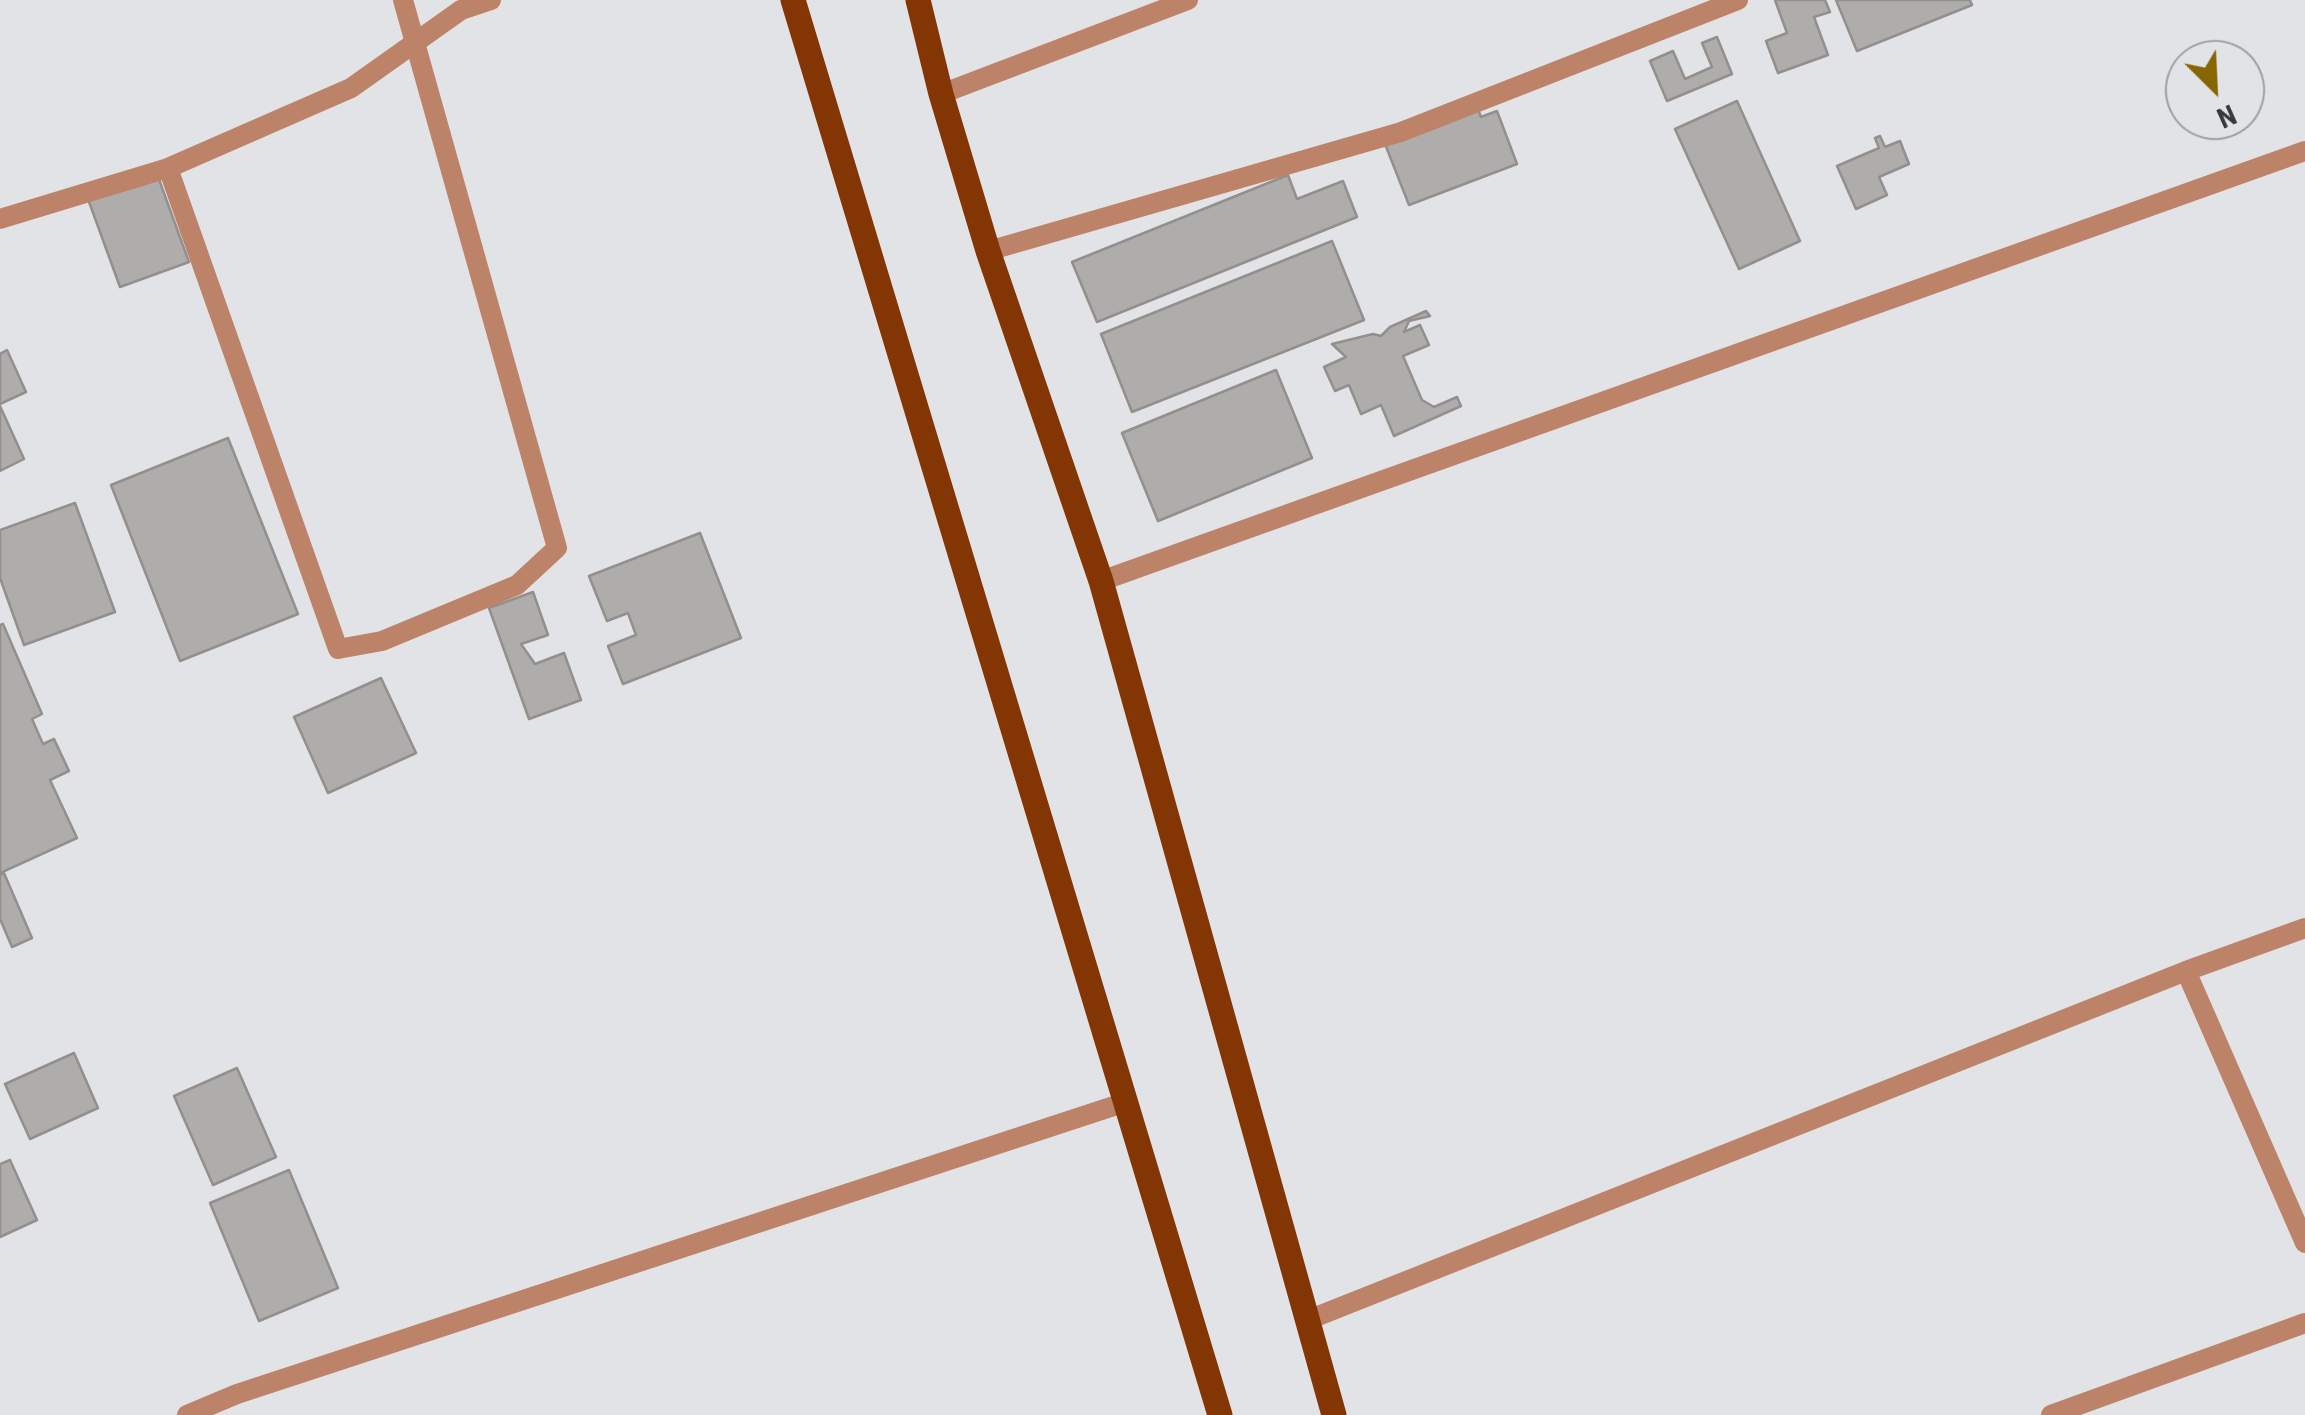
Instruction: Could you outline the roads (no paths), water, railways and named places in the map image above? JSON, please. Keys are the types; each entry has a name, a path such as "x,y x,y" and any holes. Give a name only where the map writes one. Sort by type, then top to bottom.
{"main road":[{"path":"793,0 1220,1415"},
{"path":"918,0 941,94 988,251 1101,582 1334,1415"}],"street":[{"path":"168,168 338,649 382,641 517,585 557,548 403,0"},
{"path":"0,219 168,168 351,88 461,10 490,0"},
{"path":"941,94 1188,0"},
{"path":"988,251 1401,132 1738,0"},
{"path":"1101,582 2305,151"},
{"path":"1308,1320 2186,971 2305,928"},
{"path":"2186,971 2305,1243"},
{"path":"187,1415 237,1394 1126,1102"},
{"path":"2052,1415 2305,1323"}]}
